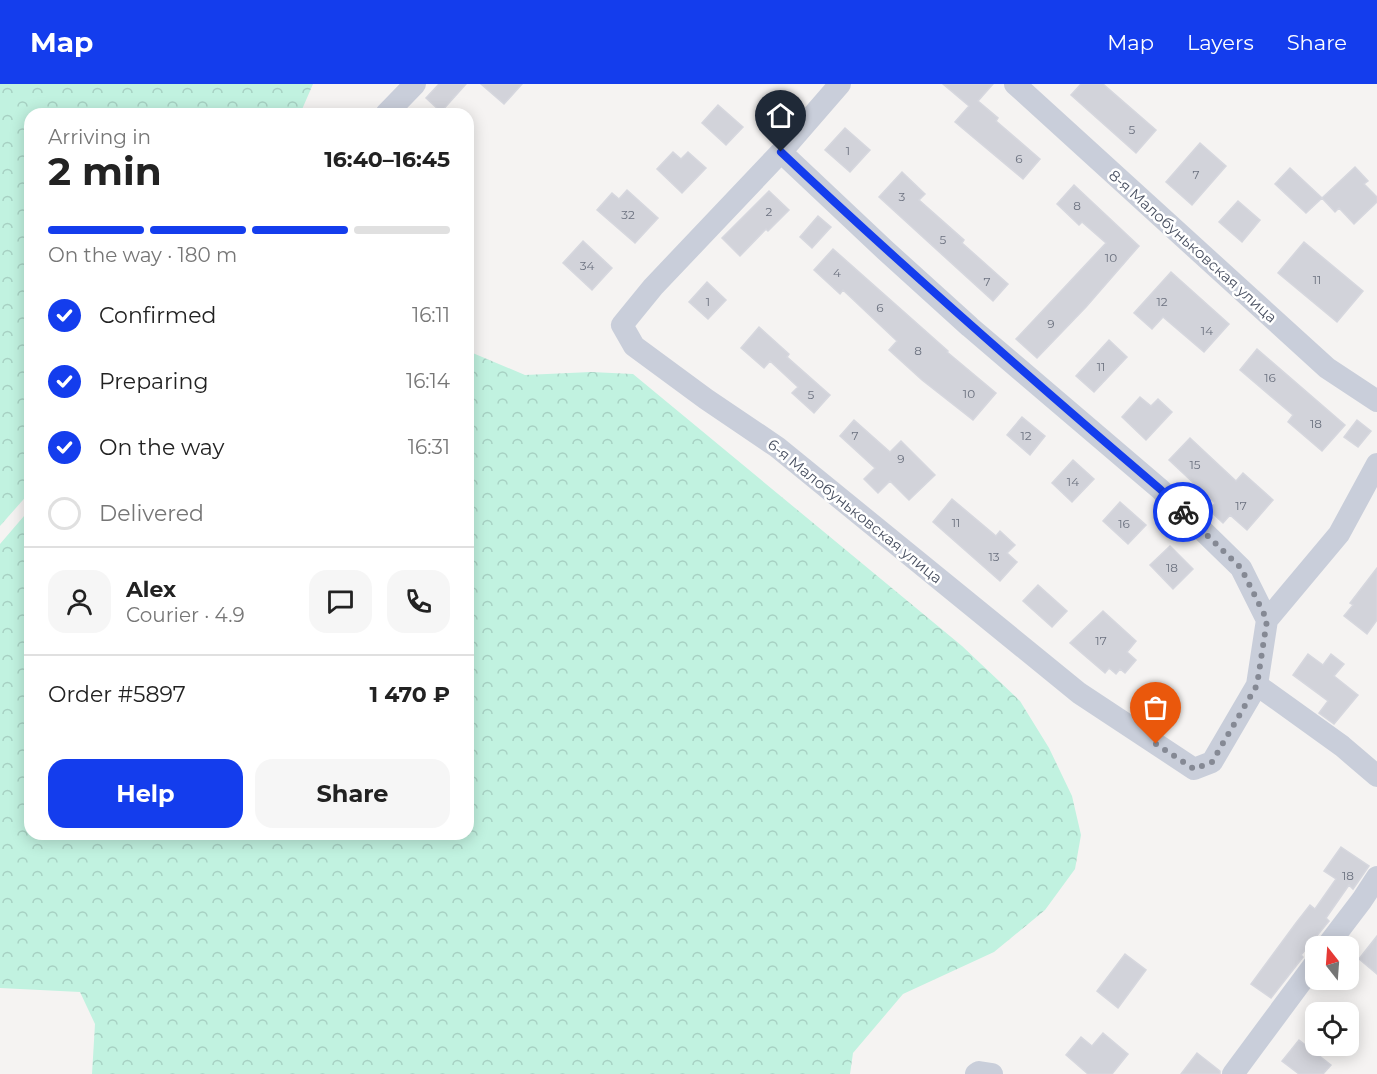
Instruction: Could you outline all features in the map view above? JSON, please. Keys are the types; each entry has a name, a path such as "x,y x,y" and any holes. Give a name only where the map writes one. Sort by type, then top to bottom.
{"street":[{"path":"392,108 415,84"},
{"path":"840,84 781,152 970,327 1160,489 1241,568 1267,620"},
{"name":"8-я Малобуньковская улица","path":"1015,84 1327,368 1377,401"},
{"name":"6-я Малобуньковская улица","path":"781,152 653,287 622,325 634,346 777,447 1079,693 1194,769 1212,762 1257,685"},
{"path":"1377,464 1339,534 1267,620 1257,685 1342,746 1377,776"},
{"path":"1335,936 1377,877"},
{"path":"1233,1074 1305,977"},
{"path":"976,1074 978,1072 992,1074"}],"green space":[{"path":"0,84 313,84 303,108 24,108 24,499 0,526"},
{"path":"474,354 525,375 591,372 633,374 962,646 1020,701 1049,748 1072,796 1081,835 1075,869 1045,910 994,952 903,994 853,1053 850,1074 92,1074 95,1024 80,992 0,988 0,544 24,516 24,840 474,840"}],"building":[{"path":"439,84 466,84 445,108 437,108 426,98"},
{"path":"481,84 522,84 504,104"},
{"path":"943,84 993,84 978,101 998,118 996,121 1040,159 1023,179 955,122 969,106"},
{"path":"1081,84 1103,84 1156,130 1136,153 1071,95"},
{"path":"718,105 743,127 726,145 702,123"},
{"path":"845,128 870,150 850,172 825,150"},
{"path":"1200,143 1226,166 1192,205 1166,182"},
{"path":"673,152 681,159 688,152 706,168 682,193 657,169"},
{"path":"1355,167 1368,181 1364,184 1377,197 1377,202 1354,224 1339,208 1335,212 1322,198"},
{"path":"1290,168 1322,198 1306,213 1275,184"},
{"path":"902,172 925,194 919,200 1008,284 993,301 879,197"},
{"path":"1074,185 1139,246 1086,307 1037,358 1016,339 1106,243 1082,222 1079,225 1057,204"},
{"path":"627,190 658,218 635,243 597,210 612,193 619,199"},
{"path":"769,191 789,210 768,231 766,229 740,256 722,238"},
{"path":"1238,201 1260,220 1242,242 1219,222"},
{"path":"818,216 831,227 812,248 800,237"},
{"path":"583,241 612,268 592,290 563,263"},
{"path":"1304,242 1363,291 1337,322 1278,273"},
{"path":"833,249 996,393 973,420 922,380 889,350 897,341 843,290 840,294 814,270"},
{"path":"1171,272 1229,324 1204,352 1163,317 1152,329 1134,313"},
{"path":"707,282 726,300 708,319 689,302"},
{"path":"759,327 789,354 787,357 830,395 814,413 792,393 798,387 770,361 764,368 741,348"},
{"path":"1109,340 1127,357 1094,392 1076,376"},
{"path":"1257,349 1345,425 1322,451 1288,422 1293,415 1240,370"},
{"path":"1140,397 1151,406 1158,399 1172,412 1146,440 1122,417"},
{"path":"1022,417 1045,436 1030,455 1007,435"},
{"path":"854,420 890,452 901,441 935,475 909,500 890,481 878,493 864,479 875,468 840,436"},
{"path":"1357,420 1371,431 1358,447 1344,437"},
{"path":"1190,438 1236,481 1243,473 1273,500 1247,530 1230,515 1223,523 1209,510 1215,503 1169,460"},
{"path":"1073,460 1094,479 1072,502 1052,483"},
{"path":"952,499 996,536 1000,531 1015,545 1007,553 1017,562 1000,581 933,522"},
{"path":"1120,502 1146,525 1128,544 1103,521"},
{"path":"1170,546 1193,569 1173,589 1150,565"},
{"path":"1377,568 1377,620 1367,634 1344,616 1353,605 1350,603"},
{"path":"1038,585 1067,611 1052,627 1023,601"},
{"path":"1103,611 1136,641 1127,652 1136,660 1125,673 1120,669 1116,674 1109,668 1105,673 1070,643"},
{"path":"1308,654 1323,665 1331,654 1344,664 1334,676 1358,695 1334,724 1319,713 1328,701 1293,675"},
{"path":"1341,847 1369,866 1353,889 1349,885 1326,918 1329,921 1317,936 1305,936 1305,950 1301,955 1303,957 1271,998 1251,984 1310,905 1315,909 1336,879 1324,871"},
{"path":"1377,936 1377,974 1359,959"},
{"path":"1125,954 1146,970 1118,1008 1097,991"},
{"path":"1103,1033 1128,1054 1112,1074 1088,1074 1066,1055 1081,1037 1092,1046"},
{"path":"1299,1040 1305,1045 1305,1056 1319,1056 1331,1065 1323,1074 1299,1074 1282,1061"},
{"path":"1197,1053 1220,1071 1220,1074 1181,1074"}],"way so far":[{"path":"1156,744 1194,769 1212,762 1257,685 1267,620 1241,568 1183,512"}],"route":[{"path":"781,152 970,327 1160,489 1183,512"}]}
